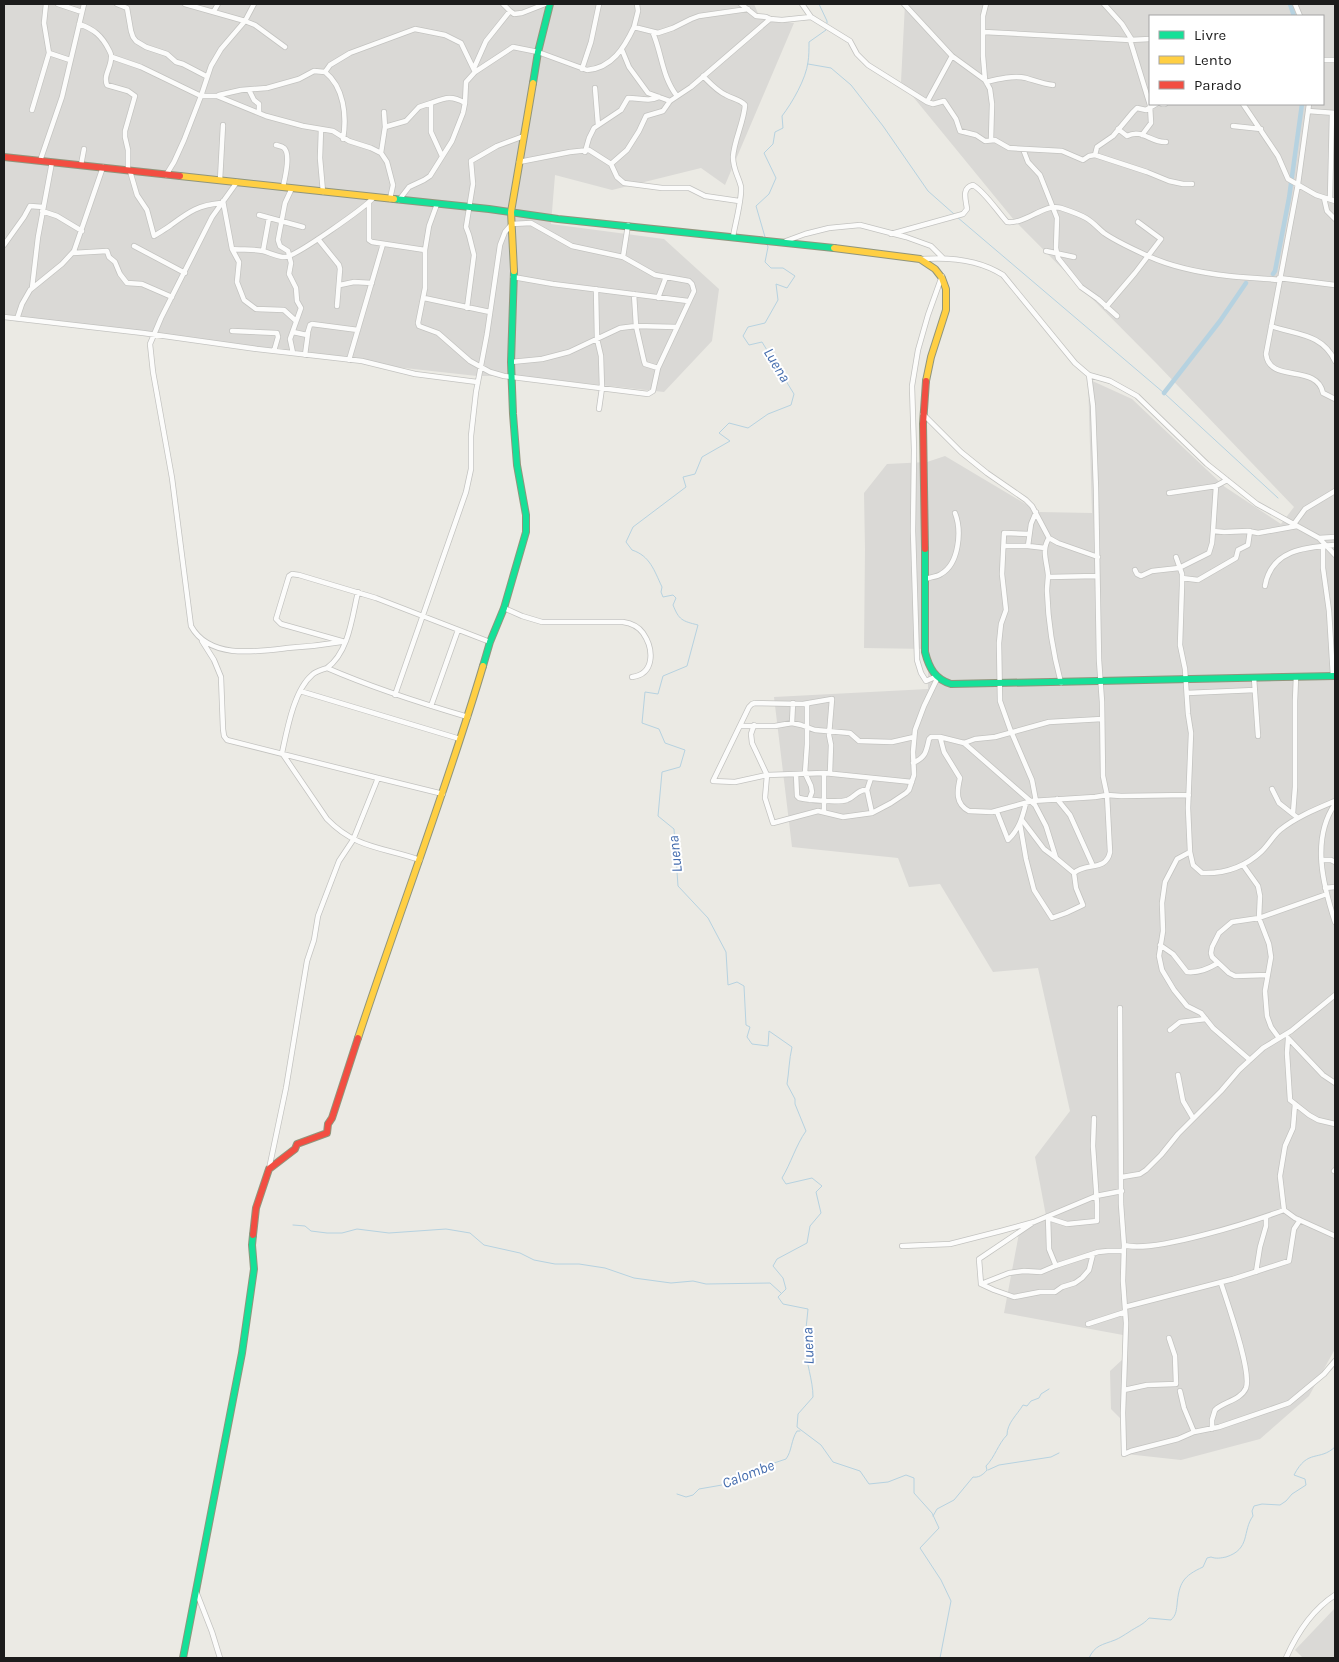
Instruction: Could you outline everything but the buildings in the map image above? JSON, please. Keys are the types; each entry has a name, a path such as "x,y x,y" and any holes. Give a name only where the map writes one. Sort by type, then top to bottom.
{"main road":[{"path":"183,1658 242,1353 254,1269 252,1245 256,1208 269,1169 297,1144 327,1133 328,1124 332,1118 377,981 443,794 490,642 504,608 526,532 527,523 514,445 511,362 513,278 511,212 538,52 550,4"},
{"path":"4,157 292,188 371,200 390,199 437,204 920,259 934,267 942,276 946,285 947,296 947,310 932,353 927,375 923,414 926,579 925,652 930,669 936,678 951,685 1334,676"}],"street":[{"path":"32,110 49,53 44,23 46,4"},
{"path":"58,4 82,12"},
{"path":"40,161 62,97 84,4"},
{"path":"117,4 127,8 131,31 136,40 146,47 167,54 176,62 206,76"},
{"path":"186,4 255,25 285,47"},
{"path":"214,11 218,4"},
{"path":"166,175 177,154 201,96 206,76 211,66 221,49 245,21 254,4"},
{"path":"503,4 514,14 522,13 545,4"},
{"path":"582,69 591,42 599,4"},
{"path":"474,70 514,47 538,52 582,69 597,69 610,62 622,50 634,27 638,11 637,4"},
{"path":"741,4 756,16 764,16 770,19 811,18"},
{"path":"802,4 811,18 850,41 857,54 868,65 927,102 933,104 944,101 956,119 960,131 976,135 984,141 991,140 1009,148 1062,150 1083,160 1095,155 1177,184 1192,184"},
{"path":"904,4 952,56 986,81 1002,78 1021,78 1040,84 1053,85"},
{"path":"986,4 983,16 983,56 986,81 990,89 992,104 991,140"},
{"path":"1104,4 1122,24 1131,40 1135,60 1149,98"},
{"path":"634,27 653,33 664,32 699,16 748,9"},
{"path":"399,200 410,187 430,176 452,141 465,103 466,82 474,70 491,34 510,11"},
{"path":"610,164 627,150 639,132 646,116 663,111 670,101 685,92 702,76 729,56 770,19"},
{"path":"79,24 98,34 112,57 141,67 201,96 217,96 277,86 299,79 314,71 325,72 334,80 341,93 344,124 343,139"},
{"path":"325,72 330,65 350,53 415,30 445,35 461,43 474,70"},
{"path":"984,32 1131,40 1149,39"},
{"path":"653,33 658,44 667,80 676,96"},
{"path":"622,50 629,66 647,91 670,101"},
{"path":"49,53 70,60"},
{"path":"927,102 952,56"},
{"path":"112,57 105,80 107,85 128,91 135,97 125,131 129,170 137,195 147,210 154,236 186,214 211,204 222,202"},
{"path":"702,76 719,90 745,104 733,159 736,177 741,187 733,237"},
{"path":"596,88 598,125"},
{"path":"249,90 258,104 259,113"},
{"path":"217,96 259,113 291,123 333,132 343,139 381,153 387,162 391,177 390,199"},
{"path":"385,127 406,121 420,107 450,97 465,103"},
{"path":"585,152 590,135 598,125 620,110 628,98 643,100 659,97"},
{"path":"431,103 431,132 442,156"},
{"path":"1142,135 1151,123 1150,105"},
{"path":"1095,155 1097,147 1113,136 1137,108 1142,110 1154,105"},
{"path":"1244,105 1278,156 1288,179 1324,198 1333,200 1334,113 1308,111"},
{"path":"1308,105 1298,184 1266,354 1269,363 1278,370 1313,378 1320,384 1323,393 1335,399"},
{"path":"381,153 385,127 384,112"},
{"path":"220,180 222,125"},
{"path":"1233,126 1261,129"},
{"path":"321,129 320,158 323,192"},
{"path":"1118,129 1127,136 1133,133 1159,143 1166,142"},
{"path":"467,308 474,254 466,227 473,184 471,161 497,146 524,136"},
{"path":"276,145 284,148 287,152 288,161 283,187"},
{"path":"81,165 84,149"},
{"path":"519,162 590,150 610,164 624,183 662,188 689,188 705,196 739,201"},
{"path":"1023,150 1028,162 1034,166 1042,179 1052,207 1057,224 1056,253 1060,262 1077,284 1116,316"},
{"path":"32,288 42,209 52,162"},
{"path":"16,319 22,304 32,288 73,253 103,167"},
{"path":"237,182 212,217 154,334 150,347 172,478 191,624 214,660 221,677 224,736 227,740 282,752 443,794"},
{"path":"891,234 963,214 967,209 964,192 970,186 980,189 1007,222 1013,223 1023,220 1052,207 1061,208 1088,219 1104,233 1148,256 1175,265 1228,276 1251,276 1335,285"},
{"path":"292,188 285,203 278,244 288,250 291,263 289,274 296,288 297,301 301,308 290,339 293,353"},
{"path":"1324,198 1327,211 1335,219"},
{"path":"232,248 262,251 282,257 290,256 371,200"},
{"path":"371,200 369,240 425,250"},
{"path":"222,202 232,248 239,262 238,282 245,302 256,308 284,310 296,321"},
{"path":"395,694 466,492 471,469 471,436 477,382 482,367 500,244 504,232 512,224 531,223 572,246 623,257 655,275 689,281 694,291 658,368 653,391 648,394 504,376 490,372 482,367 470,361 438,332 419,326 418,323 424,298 425,250 429,226 437,204"},
{"path":"4,245 30,206 57,216 82,231"},
{"path":"259,215 303,227"},
{"path":"262,251 269,218"},
{"path":"1106,307 1161,239 1138,222"},
{"path":"623,257 628,225"},
{"path":"782,242 805,234 836,227 860,226 931,246 943,258"},
{"path":"318,238 339,265 338,306"},
{"path":"349,360 383,244"},
{"path":"134,246 184,273"},
{"path":"73,253 107,251 127,283 142,284 172,297"},
{"path":"1046,251 1074,257"},
{"path":"920,259 943,258 976,264 993,269 1003,275 1075,363 1089,374 1110,381 1137,396 1207,464 1258,504 1318,538 1335,555"},
{"path":"936,678 926,681 917,660 912,386 918,350 942,276"},
{"path":"658,298 666,277"},
{"path":"513,278 688,301"},
{"path":"340,285 354,282 372,284"},
{"path":"596,289 597,338 601,356 602,388 599,409"},
{"path":"634,294 636,326 645,364 658,368"},
{"path":"424,298 490,312"},
{"path":"4,317 154,334 349,360 382,365 424,375 477,382"},
{"path":"305,355 308,334 312,324 358,330"},
{"path":"511,362 542,359 569,352 613,331 636,326 677,327"},
{"path":"1271,326 1320,342 1331,352 1335,361"},
{"path":"232,331 277,333 278,337 274,351"},
{"path":"293,332 304,335 308,334"},
{"path":"1074,873 1081,869 1105,863 1110,850 1107,794 1103,776 1093,406 1089,374"},
{"path":"923,414 961,452 987,474 1026,500 1036,512 1049,538 1098,557"},
{"path":"1169,493 1216,486 1227,480"},
{"path":"1135,570 1141,576 1152,571 1179,568 1209,553 1212,543 1216,486"},
{"path":"1213,531 1250,531 1258,533 1295,525 1305,509 1335,491"},
{"path":"1028,546 1029,534 1036,512"},
{"path":"926,579 942,574 954,560 959,538 959,525 955,514"},
{"path":"1182,578 1198,580 1236,558 1238,550 1248,545 1250,531"},
{"path":"1029,534 1004,533 1002,574 1006,610 1000,633 1000,693 1002,709 1032,780 1035,805 1046,826 1056,858"},
{"path":"1318,538 1335,537"},
{"path":"1049,538 1044,548 1048,577 1049,612 1055,658 1061,683"},
{"path":"1264,586 1268,572 1282,558 1300,549 1335,545"},
{"path":"1004,546 1044,548"},
{"path":"1324,546 1323,568 1334,676"},
{"path":"1176,557 1182,578 1182,623 1179,640 1186,680 1191,733 1188,825 1193,865 1202,873 1231,871 1262,851 1280,830 1298,818 1335,802"},
{"path":"343,642 278,622 276,619 289,576 292,574 299,575 358,592 490,642"},
{"path":"1048,577 1097,576"},
{"path":"358,592 339,656 327,668 314,673 305,682 288,725 282,752 335,828 353,840 420,860"},
{"path":"504,608 542,622 623,622 631,624 642,632 648,644 650,659 649,668 642,676 632,678"},
{"path":"431,706 458,630"},
{"path":"201,640 220,648 253,652 343,642"},
{"path":"327,668 353,680 468,717"},
{"path":"1293,813 1296,677"},
{"path":"754,725 751,734 752,743 767,775 765,798 774,822 818,811 843,817 872,813 891,803 909,790 914,775 914,737 936,678"},
{"path":"1254,678 1258,736"},
{"path":"1187,693 1255,690"},
{"path":"300,691 460,739"},
{"path":"824,812 824,800 827,773 832,699 807,704 752,704 728,748 713,781 735,782 767,775 827,773 912,782"},
{"path":"792,723 793,703"},
{"path":"807,704 805,773 812,792 809,800"},
{"path":"964,743 975,739 995,737 1049,722 1102,719"},
{"path":"741,726 775,726 792,723 806,728 850,733 859,741 892,742 914,737"},
{"path":"913,763 921,760 924,756 929,739 935,737 964,743 1034,801"},
{"path":"940,738 944,752 960,778 957,793 958,799 966,810 996,812 1034,801 1095,797 1107,794 1121,796 1189,794"},
{"path":"796,774 797,796 799,798 843,801 859,791 867,790"},
{"path":"269,1169 286,1088 307,961 314,940 318,916 339,861 353,840 378,778"},
{"path":"871,778 867,790 872,813"},
{"path":"1272,789 1279,803 1298,818"},
{"path":"1058,799 1070,815 1093,866"},
{"path":"1335,802 1327,818 1322,839 1322,876 1335,922"},
{"path":"996,812 1008,840 1021,822 1026,803"},
{"path":"1021,822 1044,849 1074,873 1076,888 1083,904 1052,918 1034,890 1026,859 1021,822"},
{"path":"1190,852 1177,859 1165,882 1162,903 1163,931 1159,956 1162,970 1174,990 1187,1006 1201,1013 1213,1028 1250,1060"},
{"path":"1322,860 1335,862"},
{"path":"1243,865 1258,886 1260,896 1259,918 1269,944 1271,957 1265,992 1267,1016 1271,1027 1279,1038"},
{"path":"1326,888 1335,887"},
{"path":"1268,975 1231,975 1212,957 1212,947 1223,929 1232,922 1259,918 1327,894"},
{"path":"1160,945 1173,954 1188,972 1208,969 1218,963"},
{"path":"1122,1178 1140,1174 1146,1170 1193,1118 1250,1060 1279,1038 1286,1037 1335,995"},
{"path":"1120,1008 1121,1212 1124,1245 1123,1281 1126,1361 1124,1454 1178,1439 1194,1432 1212,1429 1289,1403 1324,1374 1335,1361"},
{"path":"1170,1030 1180,1022 1206,1019"},
{"path":"1286,1037 1322,1075 1335,1083"},
{"path":"1286,1037 1290,1100 1318,1120 1335,1124"},
{"path":"1178,1075 1183,1101 1193,1118"},
{"path":"1284,1210 1280,1176 1285,1146 1293,1128 1294,1104"},
{"path":"1048,1217 1067,1224 1097,1221 1093,1154 1094,1118"},
{"path":"902,1246 950,1244 1034,1222 1096,1196 1122,1191"},
{"path":"1124,1245 1155,1245 1177,1241 1266,1217 1284,1210"},
{"path":"1284,1210 1300,1220 1335,1236"},
{"path":"1048,1217 1049,1249 1056,1266"},
{"path":"1256,1272 1266,1226 1266,1217"},
{"path":"1088,1324 1125,1310 1289,1261 1294,1229 1300,1220"},
{"path":"982,1284 979,1259 1034,1222"},
{"path":"982,1284 1009,1273 1024,1271 1042,1272 1108,1250 1123,1251"},
{"path":"982,1284 1014,1297 1040,1292 1055,1292 1082,1278 1088,1270 1093,1254"},
{"path":"1212,1429 1215,1410 1240,1395 1246,1388 1240,1346 1221,1282"},
{"path":"1124,1390 1147,1385 1176,1384 1175,1356 1169,1338"},
{"path":"1180,1392 1184,1408 1194,1432"},
{"path":"196,1591 220,1658"},
{"path":"1286,1658 1304,1625 1325,1602 1335,1595"}],"shaded area":[{"path":"4,4 754,4 760,18 794,23 725,185 701,168 612,190 555,175 551,224 664,239 719,289 712,341 664,392 518,376 477,376 350,362 4,314"},
{"path":"905,4 1335,4 1335,1349 1309,1396 1260,1439 1181,1460 1126,1454 1121,1419 1111,1409 1110,1371 1123,1359 1123,1335 1004,1313 1020,1228 1046,1216 1035,1157 1070,1111 1038,968 993,972 940,884 909,887 898,858 792,847 774,697 928,689 928,649 864,648 864,493 887,464 927,462 945,456 1039,512 1092,513 1088,379 1132,399 1225,487 1281,524 1294,507 1157,364 1014,220 901,82"},
{"path":"1335,1608 1335,1658 1303,1658 1295,1650"}],"waterway":[{"name":"Luena","path":"819,4 827,23"},
{"path":"1290,4 1294,15"},
{"name":"Luena","path":"765,237 756,206 769,194 776,178 764,153 773,144 775,132 783,128 782,116 802,83 807,69 809,42 826,30 826,27"},
{"path":"808,64 831,68 851,85 883,126 928,191 954,214"},
{"path":"1273,274 1289,198 1302,105"},
{"path":"957,217 1164,393 1278,498"},
{"name":"Luena","path":"767,244 765,262 771,268 783,268 795,276 787,288 776,284 778,300 765,323 748,327 743,336 749,345 762,342 794,394 791,405 768,414 748,428 729,423 719,433 730,441 702,457 695,474 683,477 686,487 633,527 626,542 632,550 643,556 651,564 662,587 663,597 673,595 676,598 673,605 679,617 698,625 687,666 663,676 658,694 645,692 642,723 659,729 665,743 685,750 680,767 662,772 658,816 674,829 678,886 708,918 726,952 728,985 737,982 744,986 746,1025 750,1027 747,1037 752,1044 768,1046 769,1031 792,1047 787,1084 795,1099 795,1104 806,1131 782,1178 786,1184 812,1178 822,1186 816,1192 821,1213 810,1226 807,1243 777,1259 773,1266 783,1278 786,1289 778,1297 783,1304 808,1309 805,1345 813,1397 798,1414 797,1427 821,1445 833,1462 860,1471 869,1484 888,1482 906,1475 914,1478 914,1493 932,1513 939,1528 920,1548 941,1580 951,1601 940,1658"},
{"path":"1164,393 1220,321 1246,283"},
{"path":"293,1225 305,1226 311,1231 327,1233 342,1233 357,1229 389,1233 446,1229 470,1233 484,1245 520,1253 534,1260 555,1264 579,1264 605,1268 634,1278 671,1283 693,1281 706,1284 770,1283 781,1293"},
{"path":"933,1516 937,1509 954,1500 973,1477 979,1477 987,1470 986,1466 1007,1435 1010,1423 1023,1405 1027,1406 1031,1401 1039,1398 1041,1394 1049,1389"},
{"name":"Calombe","path":"677,1494 686,1497 693,1495 699,1489 722,1485 753,1470 786,1459 795,1434 797,1431 800,1431"},
{"path":"1089,1658 1096,1648 1115,1640 1149,1618 1171,1620 1176,1613 1179,1591 1183,1581 1203,1567 1207,1558 1226,1557 1234,1554 1243,1544 1253,1516 1254,1506 1262,1504 1280,1505 1286,1501 1292,1494 1306,1485 1305,1479 1294,1475 1304,1461 1324,1454 1335,1447"},
{"path":"988,1470 999,1465 1051,1457 1059,1453"}],"traffic: fast":[{"path":"533,83 538,52 550,4"},
{"path":"394,199 489,209 558,219 834,248"},
{"path":"483,666 490,642 504,608 526,532 526,515 517,465 513,414 511,362 514,271"},
{"path":"925,549 925,652 937,676 951,684 1335,676"},
{"path":"183,1658 242,1353 254,1269 253,1235"}],"traffic: slow":[{"path":"514,271 511,212 533,83"},
{"path":"180,176 394,199"},
{"path":"834,248 920,259 935,269 942,278 946,289 946,310 931,357 926,381"},
{"path":"358,1038 454,759 483,666"}],"traffic: jam":[{"path":"4,157 180,176"},
{"path":"925,549 923,424 926,381"},
{"path":"253,1235 256,1208 269,1169 295,1149 297,1144 327,1133 328,1124 332,1118 358,1038"}]}
